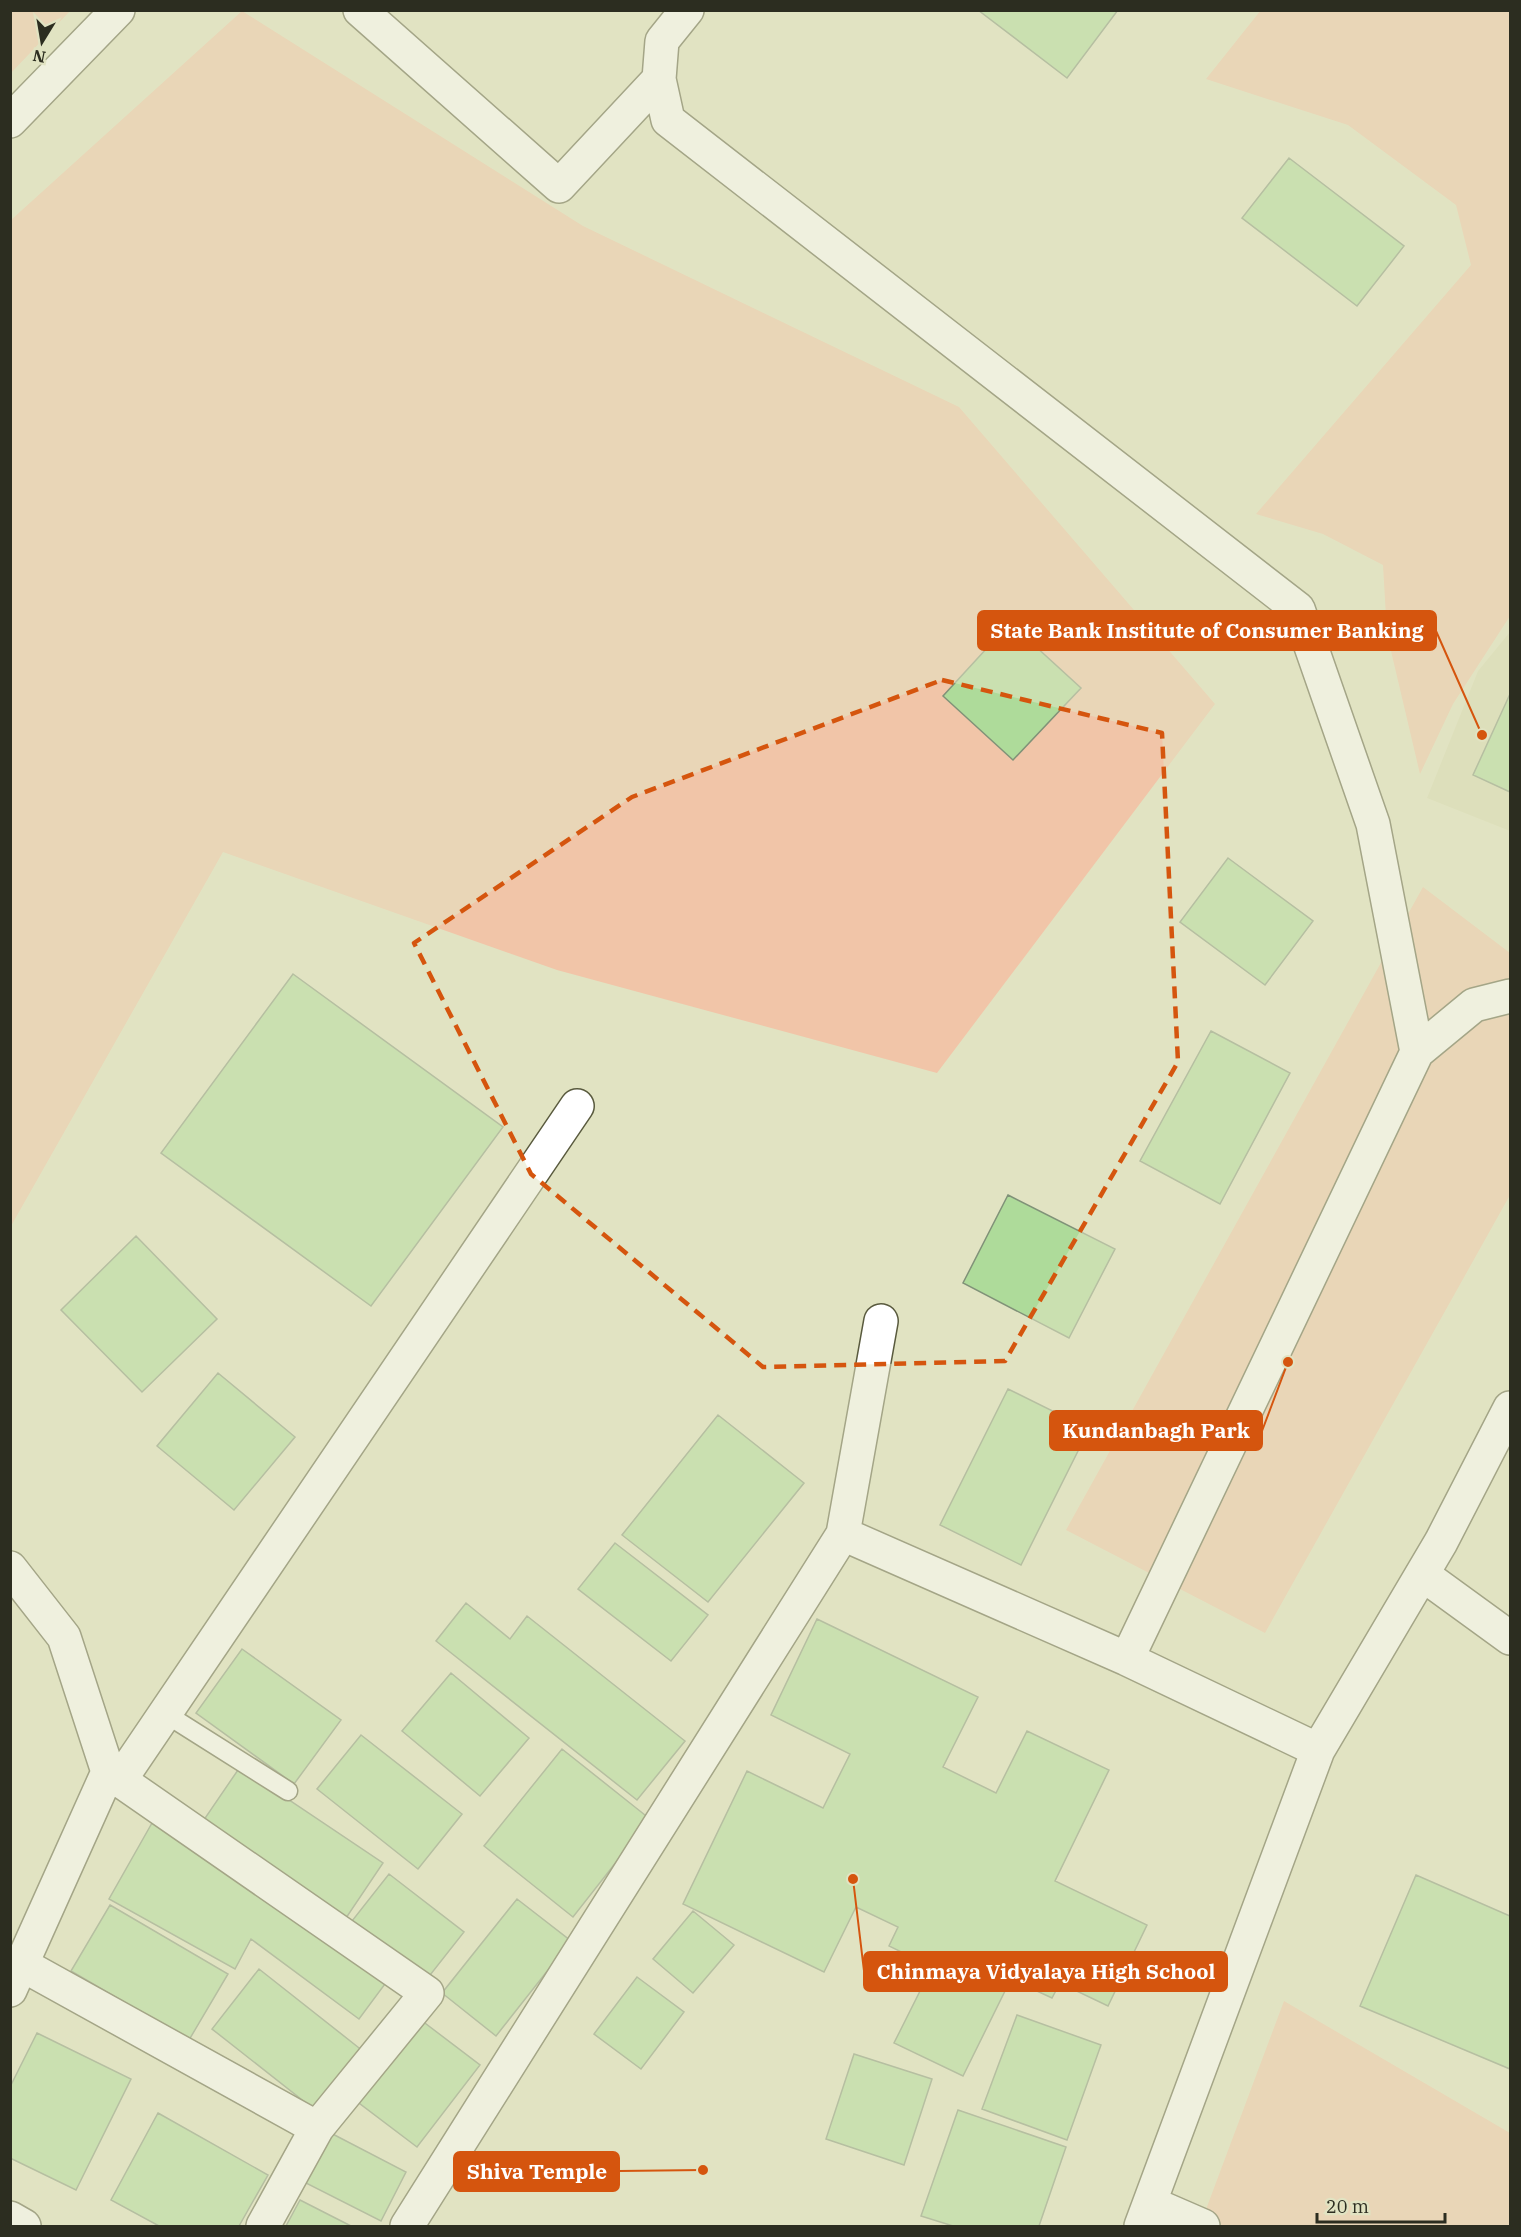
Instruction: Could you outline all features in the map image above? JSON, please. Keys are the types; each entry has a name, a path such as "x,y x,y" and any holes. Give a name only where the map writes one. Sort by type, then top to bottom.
{"street":[{"path":"10,121 118,10"},
{"path":"360,10 559,186 659,79"},
{"path":"687,10 662,41 659,79 668,120 1298,609 1373,824 1417,1052"},
{"path":"1127,1659 1417,1052 1474,1005 1510,996"},
{"path":"317,2128 16,1977 114,1776 166,1714 578,1106"},
{"path":"407,2226 843,1534 881,1321"},
{"path":"1203,2226 1146,2215 1318,1750 1422,1574 1510,1408"},
{"path":"843,1534 1127,1659 1318,1750"},
{"path":"10,1568 64,1637 114,1776 427,1993 317,2128 263,2226"},
{"path":"1422,1574 1510,1638"},
{"path":"10,2218 24,2226"}],"lane":[{"path":"166,1714 288,1791"}],"highlighted area":[{"path":"942,680 1162,733 1178,1062 1005,1361 763,1367 531,1174 414,943 632,797"}],"shaded area":[{"path":"1261,10 1510,11 1510,616 1453,704 1420,774 1387,634 1383,565 1323,534 1256,514 1471,265 1456,205 1348,125 1206,79"},
{"path":"10,11 70,11 11,73"},
{"path":"242,11 583,226 959,407 1215,704 937,1073 557,970 223,852 11,1226 11,220"},
{"path":"1510,632 1510,831 1427,798 1478,671"},
{"path":"1423,887 1510,953 1510,1195 1265,1633 1066,1530"},
{"path":"1284,2001 1510,2133 1510,2226 1216,2226 1202,2220"}],"building":[{"path":"978,10 1118,10 1067,78"},
{"path":"1289,158 1404,246 1357,306 1242,218"},
{"path":"1010,623 1081,688 1013,760 943,696"},
{"path":"1510,694 1510,792 1473,775"},
{"path":"1228,858 1313,921 1265,985 1180,922"},
{"path":"293,974 503,1127 371,1306 161,1153"},
{"path":"1211,1031 1290,1073 1220,1204 1140,1161"},
{"path":"1008,1195 1115,1249 1069,1338 963,1283"},
{"path":"136,1236 217,1319 142,1392 61,1310"},
{"path":"218,1373 295,1437 234,1510 157,1446"},
{"path":"1008,1389 1089,1429 1021,1565 940,1525"},
{"path":"718,1415 804,1483 708,1602 622,1535"},
{"path":"615,1543 708,1615 671,1661 578,1589"},
{"path":"466,1603 510,1639 527,1616 685,1741 637,1800 436,1641"},
{"path":"817,1619 978,1697 943,1767 996,1793 1027,1731 1109,1770 1055,1881 1147,1925 1108,2006 1060,1983 1052,1998 1011,1979 963,2076 894,2043 932,1967 889,1946 898,1927 856,1907 824,1972 683,1904 747,1771 823,1808 850,1754 771,1715"},
{"path":"242,1649 341,1720 294,1784 196,1713"},
{"path":"451,1673 529,1738 480,1796 402,1731"},
{"path":"361,1735 462,1814 418,1869 317,1789"},
{"path":"562,1749 650,1819 573,1917 484,1846"},
{"path":"240,1767 383,1863 342,1924 199,1827"},
{"path":"152,1823 385,1984 359,2019 251,1939 235,1969 109,1899"},
{"path":"389,1874 464,1932 423,1984 348,1926"},
{"path":"1416,1875 1510,1916 1510,2069 1360,2006"},
{"path":"517,1899 571,1941 496,2036 442,1993"},
{"path":"110,1905 228,1974 189,2040 71,1971"},
{"path":"693,1911 734,1945 693,1993 653,1959"},
{"path":"259,1969 368,2055 320,2114 212,2029"},
{"path":"637,1977 684,2012 641,2069 594,2034"},
{"path":"1017,2015 1101,2045 1067,2140 982,2109"},
{"path":"417,2017 480,2065 417,2147 355,2100"},
{"path":"37,2033 131,2079 76,2190 10,2158 10,2087"},
{"path":"854,2054 932,2079 904,2165 826,2139"},
{"path":"958,2110 1066,2147 1039,2226 953,2226 921,2216"},
{"path":"158,2113 268,2175 239,2226 159,2226 111,2200"},
{"path":"323,2129 406,2172 381,2221 298,2179"},
{"path":"300,2200 351,2226 286,2226"}],"place":[{"name":"State Bank Institute of Consumer Banking","path":"1482,735"},
{"name":"Kundanbagh Park","path":"1288,1362"},
{"name":"Chinmaya Vidyalaya High School","path":"853,1879"},
{"name":"Shiva Temple","path":"703,2170"}]}
